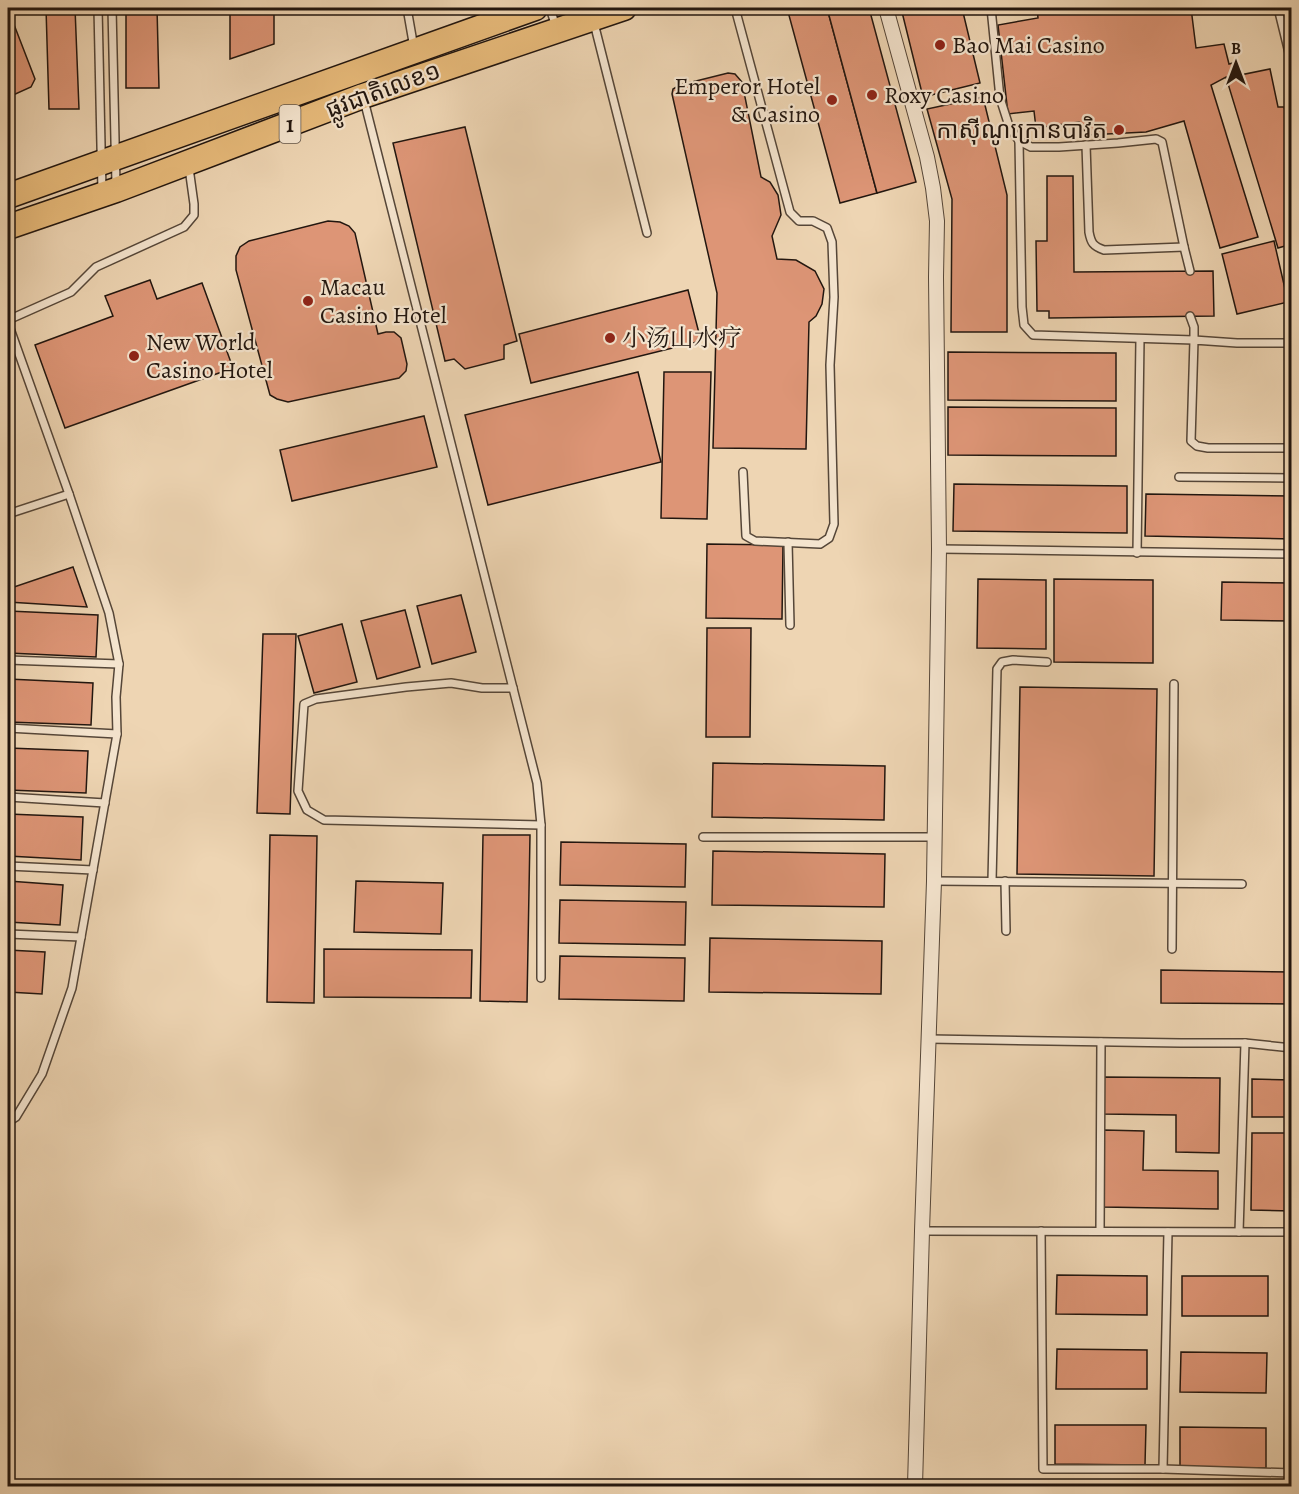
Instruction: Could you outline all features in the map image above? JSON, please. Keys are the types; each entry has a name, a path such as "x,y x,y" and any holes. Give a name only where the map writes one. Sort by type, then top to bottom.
{"highway":[{"name":"ផ្លូវជាតិលេខ១","path":"8,227 188,162 360,84 414,51 535,8"},
{"name":"ផ្លូវជាតិលេខ១","path":"8,193 108,160 360,84 554,18 592,18 624,8"}],"street":[{"path":"886,8 927,157 937,220 939,549 935,837 921,1231 915,1486"}],"lane":[{"path":"98,8 109,192"},
{"path":"109,192 112,8"},
{"path":"407,8 414,51"},
{"path":"735,8 789,212 799,221 813,221 827,228 832,242 834,297 830,365 834,524 829,538 820,544 754,541 746,536 743,472"},
{"path":"991,8 1000,98 1009,126 1018,141 1024,325 1033,335 1292,343"},
{"path":"1278,8 1292,65"},
{"path":"592,18 647,232"},
{"path":"360,84 537,783 541,825 541,978"},
{"path":"1018,141 1031,147 1156,139 1162,142 1190,271"},
{"path":"1086,145 1089,232 1090,241 1094,247 1104,250 1184,247"},
{"path":"8,1122 16,1117 42,1074 72,988 117,734 116,697 119,664 109,613 8,321 71,292 96,267 184,227 194,215 188,162"},
{"path":"1190,316 1194,327 1191,441 1197,446 1208,448 1292,448"},
{"path":"1137,553 1140,339"},
{"path":"1179,477 1292,478"},
{"path":"8,514 69,494"},
{"path":"788,542 790,625"},
{"path":"939,549 1292,554"},
{"path":"8,660 119,664"},
{"path":"992,881 997,669 1002,662 1013,660 1047,662"},
{"path":"513,688 482,688 451,683 316,699 304,704 298,790 307,810 324,820 541,825"},
{"path":"1172,949 1174,684"},
{"path":"8,728 117,734"},
{"path":"8,797 105,803"},
{"path":"703,837 935,837"},
{"path":"8,866 93,870"},
{"path":"934,881 1242,884"},
{"path":"1005,881 1006,931"},
{"path":"8,934 81,937"},
{"path":"929,1039 1245,1043 1292,1048"},
{"path":"1100,1232 1101,1042"},
{"path":"1239,1232 1245,1043"},
{"path":"921,1231 1041,1231 1100,1232 1291,1232 1290,1473 1163,1469 1043,1469 1041,1231"},
{"path":"1163,1469 1168,1232"}],"building":[{"path":"46,8 75,8 79,109 49,109"},
{"path":"126,8 157,8 159,88 126,88"},
{"path":"230,8 274,8 274,44 230,59"},
{"name":"Emperor Hotel & Casino","path":"787,8 827,8 877,193 840,203"},
{"name":"Roxy Casino","path":"827,8 869,8 916,182 877,193"},
{"name":"Bao Mai Casino","path":"901,8 962,8 980,83 923,97"},
{"name":"កាស៊ីណូក្រោនបាវិត","path":"1037,8 1191,8 1196,48 1224,44 1229,64 1237,62 1240,75 1270,69 1278,107 1284,107 1292,132 1292,244 1278,248 1226,77 1211,85 1258,237 1220,248 1184,121 1146,132 1087,135 1079,122 1036,128 1034,111 1008,114 998,25 1038,18"},
{"path":"8,9 35,79 31,87 13,95 8,113"},
{"path":"728,73 735,74 742,82 761,177 770,182 778,195 781,215 772,236 777,259 796,260 815,271 824,289 822,304 816,316 809,322 806,449 713,448 717,293 672,94 673,89 680,85"},
{"path":"983,97 1007,195 1007,332 951,332 952,199 927,109"},
{"path":"465,127 517,341 504,345 504,359 465,369 454,359 445,361 393,143"},
{"path":"1047,176 1073,176 1074,272 1213,271 1214,316 1049,318 1049,311 1037,311 1036,241 1047,241"},
{"name":"Macau Casino Hotel","path":"328,221 340,222 349,226 355,233 378,334 394,332 401,338 407,364 406,371 399,378 288,402 270,395 236,270 236,256 240,247 249,241"},
{"path":"1274,241 1288,302 1237,314 1222,254"},
{"name":"New World Casino Hotel","path":"150,280 157,299 202,283 233,368 65,428 35,345 113,316 105,296"},
{"name":"小汤山水疗","path":"688,290 701,341 531,383 519,334"},
{"path":"948,352 1116,353 1116,401 948,400"},
{"path":"638,372 661,462 488,505 465,415"},
{"path":"664,372 711,372 707,519 661,518"},
{"path":"948,407 1116,408 1116,456 948,455"},
{"path":"424,416 437,467 292,501 280,450"},
{"path":"954,484 1127,486 1127,533 953,531"},
{"path":"1146,494 1292,496 1292,539 1145,536"},
{"path":"707,544 783,545 782,619 706,618"},
{"path":"73,567 87,607 8,602 8,589"},
{"path":"978,579 1046,580 1046,649 977,648"},
{"path":"1054,579 1153,580 1153,663 1054,662"},
{"path":"1222,582 1292,583 1292,621 1221,620"},
{"path":"461,595 476,652 432,664 417,606"},
{"path":"405,610 420,667 377,679 361,621"},
{"path":"8,611 98,615 96,657 8,653"},
{"path":"342,624 357,682 314,693 298,636"},
{"path":"707,628 751,628 750,737 706,737"},
{"path":"263,634 296,634 290,814 257,813"},
{"path":"8,679 93,683 91,725 8,722"},
{"path":"1020,687 1157,689 1154,876 1017,874"},
{"path":"8,748 88,751 86,793 8,790"},
{"path":"713,763 885,766 884,820 712,817"},
{"path":"8,814 83,817 81,860 8,856"},
{"path":"270,835 317,836 314,1003 267,1002"},
{"path":"483,835 530,835 527,1002 480,1001"},
{"path":"561,842 686,844 685,887 560,885"},
{"path":"713,851 885,854 884,907 712,905"},
{"path":"8,881 63,885 60,925 8,922"},
{"path":"356,881 443,883 441,934 354,932"},
{"path":"560,900 686,902 685,945 559,943"},
{"path":"710,938 882,941 881,994 709,992"},
{"path":"324,949 472,950 471,998 324,997"},
{"path":"8,950 45,952 42,994 8,992"},
{"path":"560,956 685,958 684,1001 559,999"},
{"path":"1161,970 1292,972 1292,1004 1161,1003"},
{"path":"1104,1077 1220,1078 1219,1153 1176,1152 1176,1115 1103,1114"},
{"path":"1252,1079 1292,1080 1292,1117 1252,1117"},
{"path":"1104,1130 1144,1131 1143,1170 1218,1171 1218,1209 1103,1207"},
{"path":"1252,1133 1292,1133 1292,1211 1251,1210"},
{"path":"1057,1275 1147,1276 1147,1315 1056,1314"},
{"path":"1182,1276 1268,1276 1268,1316 1182,1316"},
{"path":"1057,1349 1147,1350 1147,1389 1056,1389"},
{"path":"1181,1352 1267,1353 1266,1393 1180,1392"},
{"path":"1055,1425 1146,1425 1145,1465 1055,1464"},
{"path":"1180,1427 1266,1428 1266,1468 1180,1467"},
{"path":"646,1481 681,1482 681,1486 645,1486"}],"place":[{"name":"Bao Mai Casino","path":"940,45"},
{"name":"Roxy Casino","path":"872,95"},
{"name":"Emperor Hotel & Casino","path":"832,100"},
{"name":"កាស៊ីណូក្រោនបាវិត","path":"1119,130"},
{"name":"Macau Casino Hotel","path":"308,301"},
{"name":"小汤山水疗","path":"610,338"},
{"name":"New World Casino Hotel","path":"134,356"}]}
